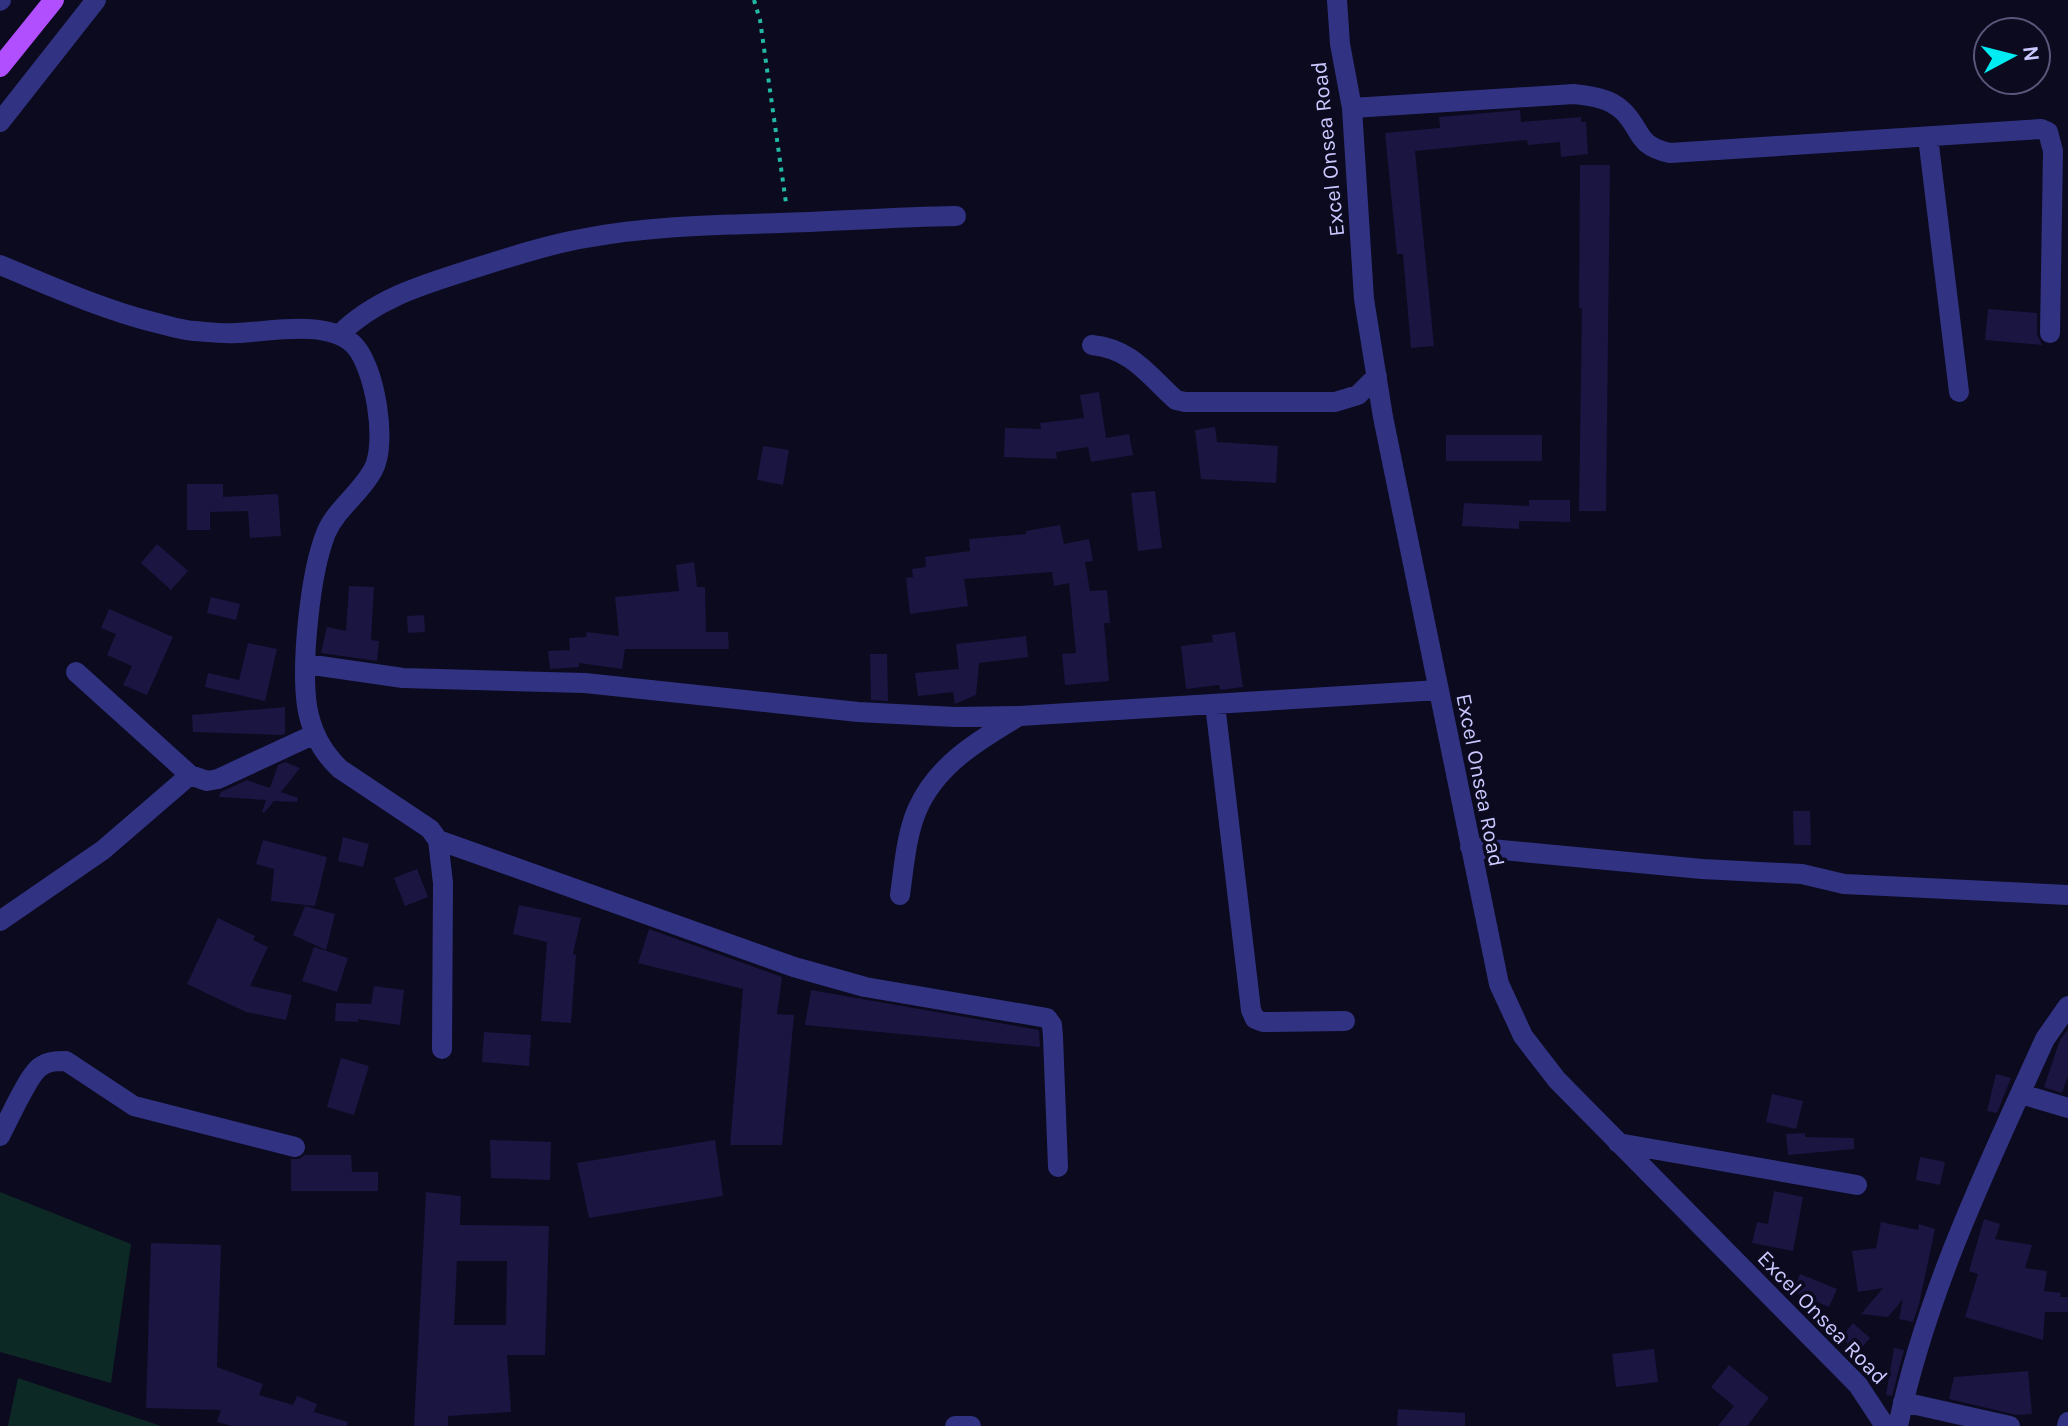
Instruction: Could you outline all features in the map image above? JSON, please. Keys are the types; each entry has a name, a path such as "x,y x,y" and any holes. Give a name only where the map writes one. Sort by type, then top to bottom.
{"main road":[{"path":"0,67 54,0"}],"street":[{"path":"0,122 96,0"},
{"name":"Excel Onsea Road","path":"1337,0 1340,44 1352,108 1364,299 1408,550 1499,984 1512,1016 1529,1045 1557,1080 1858,1385 1885,1426"},
{"path":"1352,108 1574,94 1593,96 1623,112 1637,134 1654,149 1670,153 2041,129 2048,132 2053,151 2050,333"},
{"path":"1928,137 1959,392"},
{"path":"340,334 356,318 400,295 502,260 582,239 678,226 956,216"},
{"path":"0,265 108,310 188,331 312,330 340,334 365,360 372,382 379,454 373,471 328,529 320,553 312,593 306,664 307,706 321,749 340,769 430,829 438,840 443,883 442,1049"},
{"path":"1092,345 1116,349 1133,359 1176,400 1185,402 1335,402 1358,395 1377,376"},
{"path":"306,664 403,678 585,683 735,701 955,717 1020,716 1439,690"},
{"path":"76,672 190,775 207,781 218,779 315,734"},
{"path":"1215,704 1251,1010 1255,1019 1263,1022 1345,1021"},
{"path":"900,895 907,847 917,810 930,787 946,767 968,749 1020,716"},
{"path":"0,921 103,850 190,775"},
{"path":"438,840 809,971 865,987 1047,1018 1052,1025 1053,1037 1058,1167"},
{"path":"1470,847 1702,869 1802,874 1844,884 2068,895"},
{"path":"1898,1426 1925,1321 1943,1272 2045,1039 2068,1006"},
{"path":"0,1136 35,1071 50,1062 66,1061 134,1106 295,1147"},
{"path":"2021,1094 2068,1108"},
{"path":"1618,1143 1857,1185"},
{"path":"1903,1402 2010,1426"},
{"path":"955,1426 971,1426"}],"path":[{"path":"756,1 789,222"}],"green space":[{"path":"0,1192 131,1244 111,1383 0,1352"},
{"path":"18,1378 161,1426 8,1426"}],"building":[{"path":"1520,110 1521,122 1581,117 1581,122 1586,122 1588,154 1561,157 1560,142 1528,145 1527,140 1415,151 1434,346 1411,348 1403,254 1397,254 1385,133 1440,128 1439,117"},
{"path":"1580,165 1610,165 1606,511 1579,511 1582,308 1579,308"},
{"path":"1988,309 2037,313 2037,334 2042,345 1985,340"},
{"path":"1099,392 1106,438 1129,434 1133,455 1091,462 1088,447 1056,452 1057,459 1004,457 1005,428 1041,429 1040,423 1084,418 1080,395"},
{"path":"1215,427 1217,442 1278,446 1276,483 1201,479 1195,430"},
{"path":"1446,435 1542,435 1542,461 1446,461"},
{"path":"763,446 789,450 783,485 757,480"},
{"path":"187,484 223,484 223,497 278,494 281,536 250,538 248,511 210,512 210,530 187,530"},
{"path":"1155,491 1162,548 1138,551 1131,493"},
{"path":"1529,500 1570,500 1570,522 1519,521 1519,529 1462,526 1464,503 1529,506"},
{"path":"1060,525 1064,544 1089,539 1093,561 1085,562 1090,591 1107,590 1110,623 1104,623 1109,681 1065,685 1062,654 1076,653 1069,583 1054,586 1052,572 964,579 968,606 910,614 906,578 913,577 912,569 926,567 925,557 970,551 969,539 1026,534 1026,531"},
{"path":"157,544 188,571 171,590 141,563"},
{"path":"694,562 697,587 705,587 706,632 728,632 729,649 625,649 622,669 579,663 579,667 550,669 548,651 570,650 569,638 586,637 587,632 619,636 615,597 679,591 676,565"},
{"path":"349,586 374,587 371,640 379,641 377,661 321,653 327,627 346,631"},
{"path":"211,597 240,604 236,620 207,613"},
{"path":"109,609 173,637 147,695 123,685 132,666 107,655 116,634 101,628"},
{"path":"424,615 425,632 408,633 407,616"},
{"path":"1235,632 1243,687 1220,690 1219,685 1186,689 1181,646 1213,642 1212,635"},
{"path":"1026,636 1028,657 979,663 976,695 955,704 953,692 918,696 915,673 959,669 956,644"},
{"path":"248,643 277,649 265,701 205,687 208,673 239,680"},
{"path":"870,654 887,654 888,701 871,700"},
{"path":"285,707 285,734 282,735 193,732 192,715"},
{"path":"285,762 300,768 281,792 298,798 297,802 274,801 264,813 266,800 219,797 221,792 247,780 270,788 278,765"},
{"path":"1793,811 1810,811 1811,845 1794,845"},
{"path":"343,837 369,844 363,867 338,861"},
{"path":"263,840 327,857 315,906 271,901 274,869 256,864"},
{"path":"417,869 428,897 405,906 394,878"},
{"path":"519,905 581,918 573,954 576,955 571,1023 541,1021 547,942 513,934"},
{"path":"305,906 335,914 326,950 293,935"},
{"path":"218,918 255,936 253,940 268,947 250,986 292,995 286,1020 246,1012 187,984"},
{"path":"649,929 782,977 777,1014 794,1015 782,1145 730,1145 743,989 638,963"},
{"path":"314,947 348,958 337,992 302,981"},
{"path":"374,986 404,990 400,1025 358,1019 358,1022 335,1021 336,1003 371,1004"},
{"path":"811,990 1039,1030 1040,1047 805,1025"},
{"path":"2068,1029 2068,1076 2062,1093 2044,1087 2060,1040"},
{"path":"484,1032 531,1035 529,1066 482,1062"},
{"path":"341,1058 369,1066 354,1115 327,1107"},
{"path":"1996,1074 2011,1078 1997,1113 1987,1111"},
{"path":"1772,1094 1803,1101 1796,1129 1766,1122"},
{"path":"1805,1133 1805,1137 1854,1138 1854,1149 1788,1155 1786,1134"},
{"path":"490,1140 551,1142 550,1180 491,1178"},
{"path":"715,1140 723,1196 589,1218 577,1163"},
{"path":"305,1155 351,1155 352,1172 378,1172 378,1191 291,1191 291,1159"},
{"path":"1920,1157 1945,1162 1940,1185 1916,1180"},
{"path":"1774,1191 1803,1197 1793,1251 1752,1243 1757,1222 1768,1224"},
{"path":"426,1192 461,1196 460,1225 549,1226 545,1355 507,1355 511,1412 448,1416 448,1426 414,1426","holes":["457,1261 507,1261 506,1325 454,1325"]},
{"path":"1984,1219 2000,1224 1995,1239 2032,1245 2025,1268 2047,1271 2044,1291 2068,1297 2068,1312 2045,1312 2043,1340 1965,1317 1978,1274 1969,1271"},
{"path":"1881,1222 1918,1230 1919,1224 1935,1229 1913,1322 1899,1319 1903,1299 1888,1317 1861,1314 1883,1288 1858,1292 1852,1251 1876,1248"},
{"path":"151,1243 221,1245 217,1367 263,1384 259,1395 293,1405 297,1396 317,1404 314,1412 348,1422 347,1426 232,1426 217,1422 221,1410 146,1408"},
{"path":"1800,1274 1837,1289 1829,1307 1793,1292"},
{"path":"1853,1323 1870,1338 1858,1352 1841,1338"},
{"path":"1894,1348 1904,1350 1892,1396 1886,1395"},
{"path":"1654,1349 1658,1382 1616,1387 1612,1354"},
{"path":"1729,1365 1769,1398 1747,1426 1718,1426 1734,1406 1711,1387"},
{"path":"2028,1371 2032,1414 2016,1415 1949,1399 1954,1377"},
{"path":"1398,1409 1465,1413 1465,1426 1397,1426"}]}
